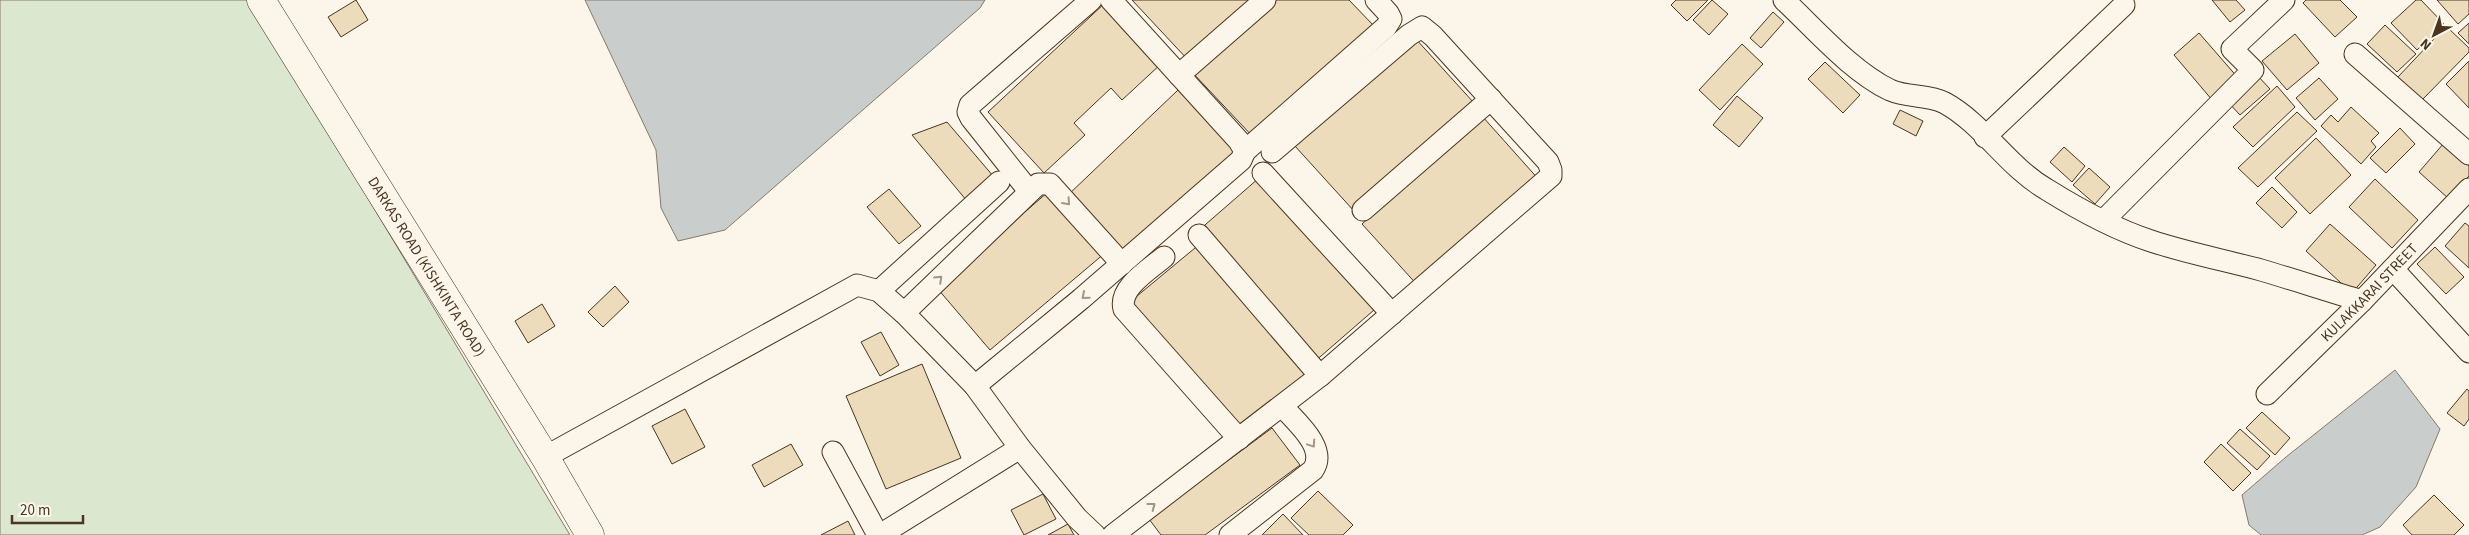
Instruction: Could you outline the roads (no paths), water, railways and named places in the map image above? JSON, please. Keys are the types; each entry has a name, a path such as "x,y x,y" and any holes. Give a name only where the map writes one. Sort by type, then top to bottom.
{"main road":[{"name":"DARKAS ROAD (KISHKINTA ROAD)","path":"261,0 545,457 590,535"}],"street":[{"path":"1029,191 971,118 968,112 970,105 1091,0"},
{"path":"1111,0 1239,141 1245,151"},
{"path":"1179,75 1265,0"},
{"path":"975,386 1122,264 1240,160 1245,151 1386,28 1391,19 1376,0"},
{"path":"1784,0 1874,82 1893,91 1926,96 1945,104 1985,137 2018,170 2043,188 2083,211 2149,241 2227,263 2259,269 2362,301"},
{"path":"2104,220 2253,70 2232,49 2284,0"},
{"path":"1985,137 2124,5"},
{"path":"1113,535 1320,376 1551,176 1548,162 1491,99 1426,29 1417,28 1272,152"},
{"path":"2355,54 2469,154"},
{"path":"1363,210 1491,99"},
{"path":"1263,173 1392,314"},
{"path":"878,291 999,182"},
{"path":"904,313 1038,184 1050,184 1122,264"},
{"name":"KULAKKARAI STREET","path":"2267,394 2362,301 2469,189"},
{"path":"1199,235 1320,376"},
{"path":"1164,257 1136,281 1125,294 1122,303 1124,310 1239,439"},
{"path":"2393,269 2469,352"},
{"path":"545,457 857,285 878,291 904,313 975,386 1020,448 1077,518 1095,535"},
{"path":"1230,535 1313,470 1317,463 1318,453 1312,442 1282,406"},
{"path":"833,452 879,535 1020,448"}]}
